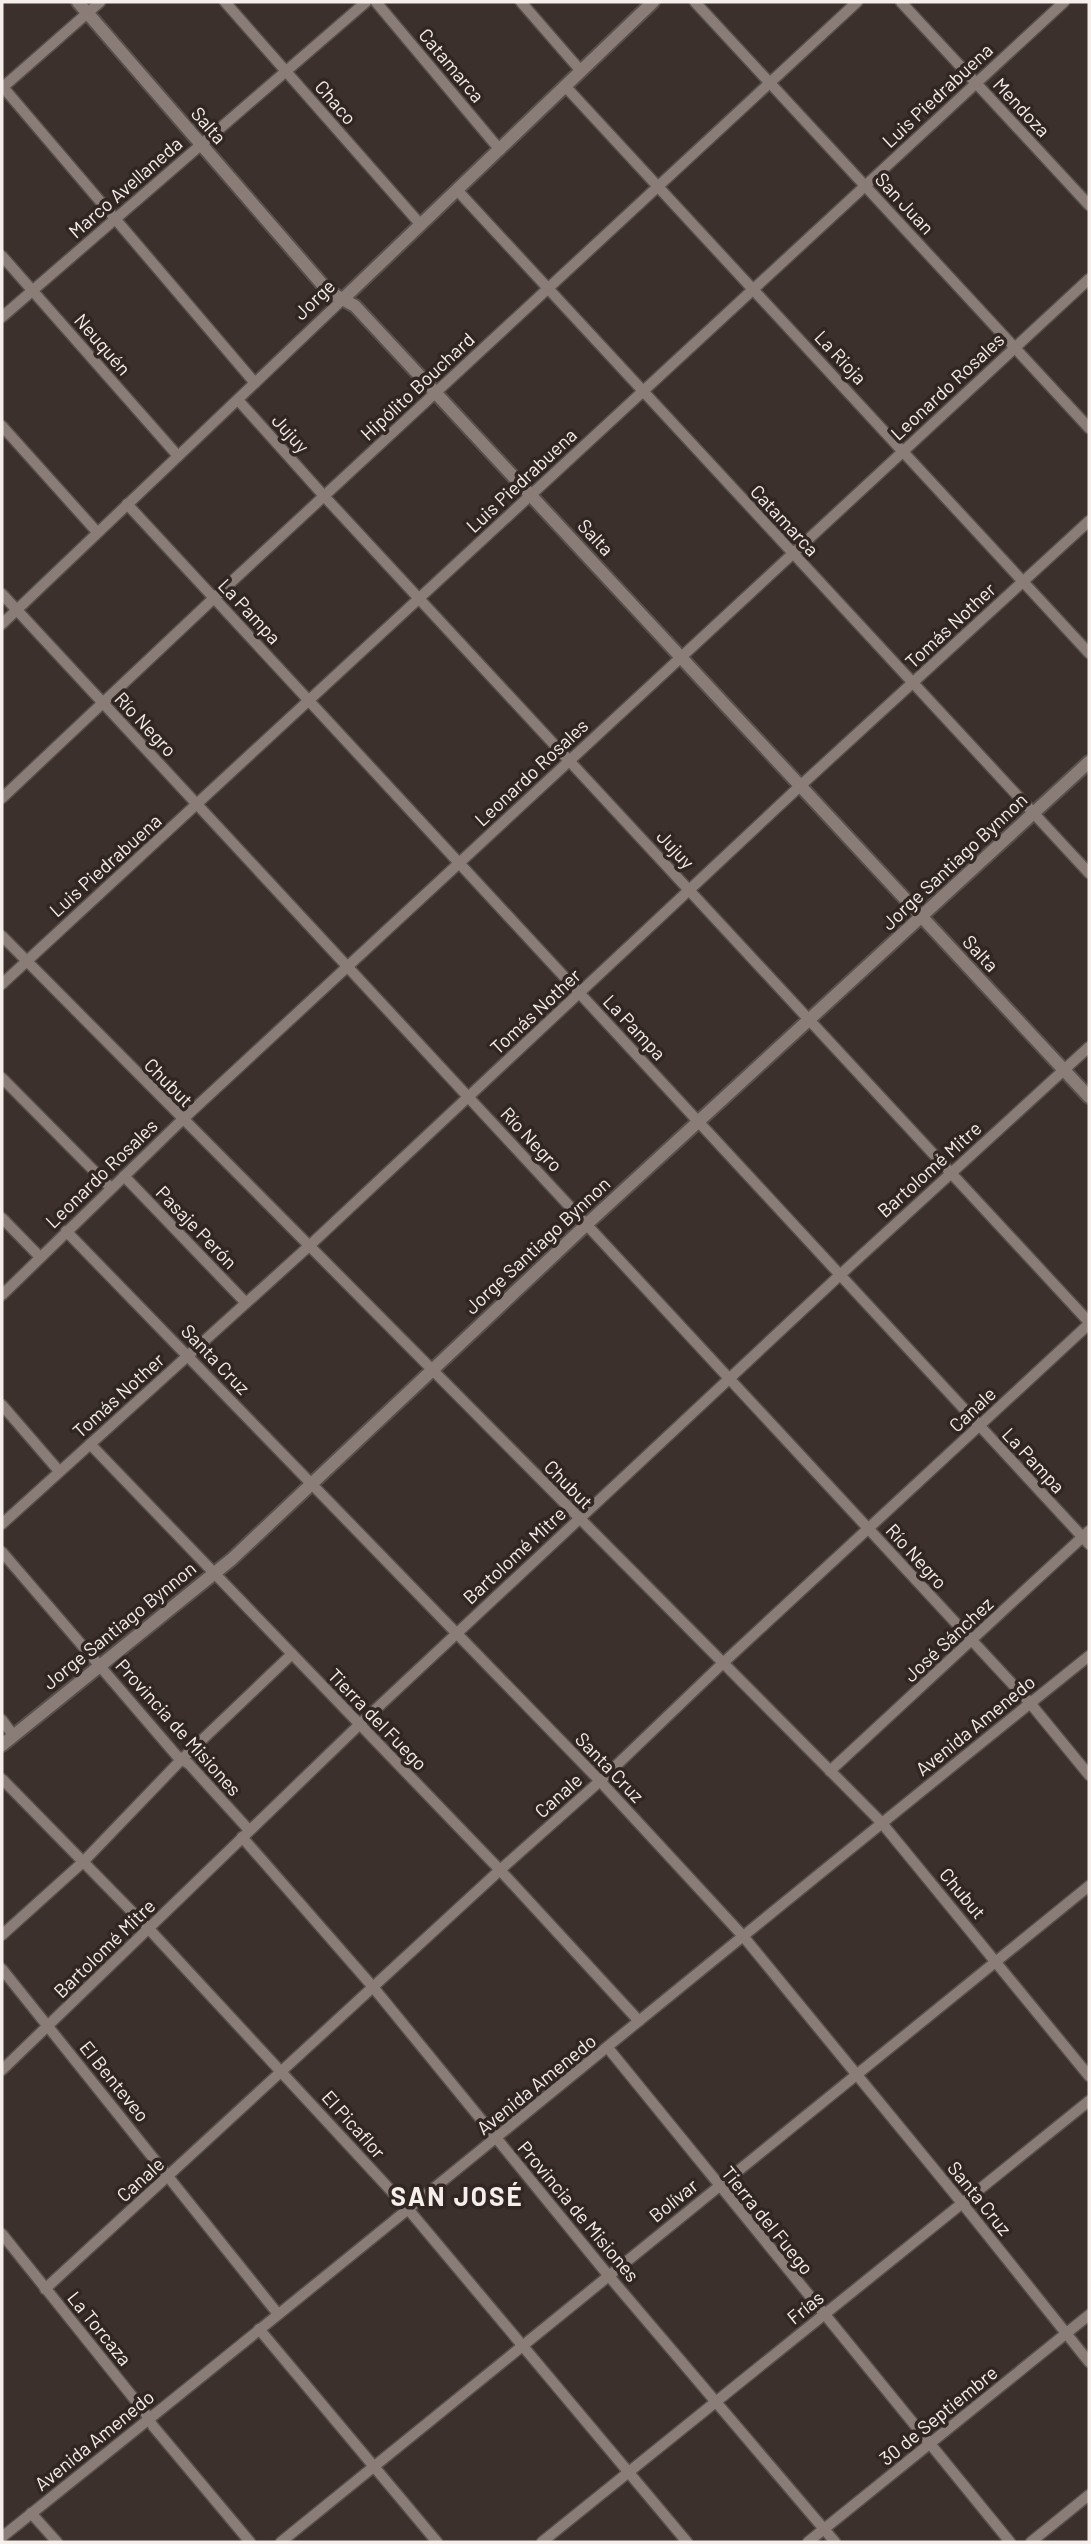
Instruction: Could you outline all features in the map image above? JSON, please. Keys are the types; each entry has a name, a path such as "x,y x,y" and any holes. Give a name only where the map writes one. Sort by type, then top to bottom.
{"street":[{"name":"Salta","path":"78,2 328,291 355,306 1089,1097"},
{"path":"100,2 2,87 256,383"},
{"name":"Chaco","path":"225,2 421,225"},
{"name":"Marco Avellaneda","path":"2,317 366,2"},
{"name":"Catamarca","path":"376,2 500,150"},
{"path":"521,2 581,71"},
{"name":"Jorge","path":"2,624 653,2"},
{"name":"San Juan","path":"695,2 1089,428"},
{"name":"Hipólito Bouchard","path":"2,798 857,2"},
{"name":"Mendoza","path":"901,2 1089,205"},
{"name":"Luis Piedrabuena","path":"2,984 1064,2"},
{"name":"La Rioja","path":"565,86 1089,653"},
{"name":"Catamarca","path":"457,190 1089,873"},
{"name":"Neuquén","path":"2,256 178,456"},
{"name":"Leonardo Rosales","path":"2,1295 182,1120 1089,279"},
{"name":"Jujuy","path":"238,400 1089,1323"},
{"path":"2,426 97,532"},
{"name":"La Pampa","path":"127,504 979,1426 1087,1537"},
{"name":"Tomás Nother","path":"2,1524 309,1247 799,787 1089,521"},
{"name":"Río Negro","path":"2,594 1030,1703 1089,1775"},
{"name":"Jorge Santiago Bynnon","path":"2,1745 214,1574 313,1484 587,1224 1089,762"},
{"name":"Chubut","path":"2,936 881,1822 1089,2076"},
{"name":"Bartolomé Mitre","path":"2,2070 360,1724 840,1275 1089,1047"},
{"path":"2,1078 111,1188"},
{"name":"Pasaje Perón","path":"124,1176 246,1303"},
{"path":"2,1218 40,1257"},
{"name":"Santa Cruz","path":"66,1231 600,1781 743,1936 1089,2362"},
{"name":"Canale","path":"45,2288 600,1781 1089,1323"},
{"path":"2,1405 59,1471"},
{"name":"Tierra del Fuego","path":"90,1444 500,1870 639,2021"},
{"name":"José Sánchez","path":"830,1771 1087,1537"},
{"name":"Provincia de Misiones","path":"2,1552 99,1666 189,1764 608,2275 835,2542"},
{"path":"2,1935 83,1862 182,1759 292,1654"},
{"name":"Avenida Amenedo","path":"2,2537 1089,1656"},
{"path":"2,1720 13,1735"},
{"name":"El Picaflor","path":"2,1779 149,1929 408,2209 687,2542"},
{"name":"Bolívar","path":"281,2542 1089,1886"},
{"name":"El Benteveo","path":"2,1969 278,2314"},
{"name":"Tierra del Fuego","path":"608,2048 1010,2542"},
{"name":"Frías","path":"542,2542 1089,2101"},
{"name":"La Torcaza","path":"2,2234 250,2542"},
{"name":"30 de Septiembre","path":"808,2542 1089,2315"},
{"path":"259,2329 437,2542"},
{"path":"1031,2542 1089,2495"},
{"path":"31,2513 57,2542"}],"district":[{"name":"SAN JOSÉ","path":"457,2195"}]}
